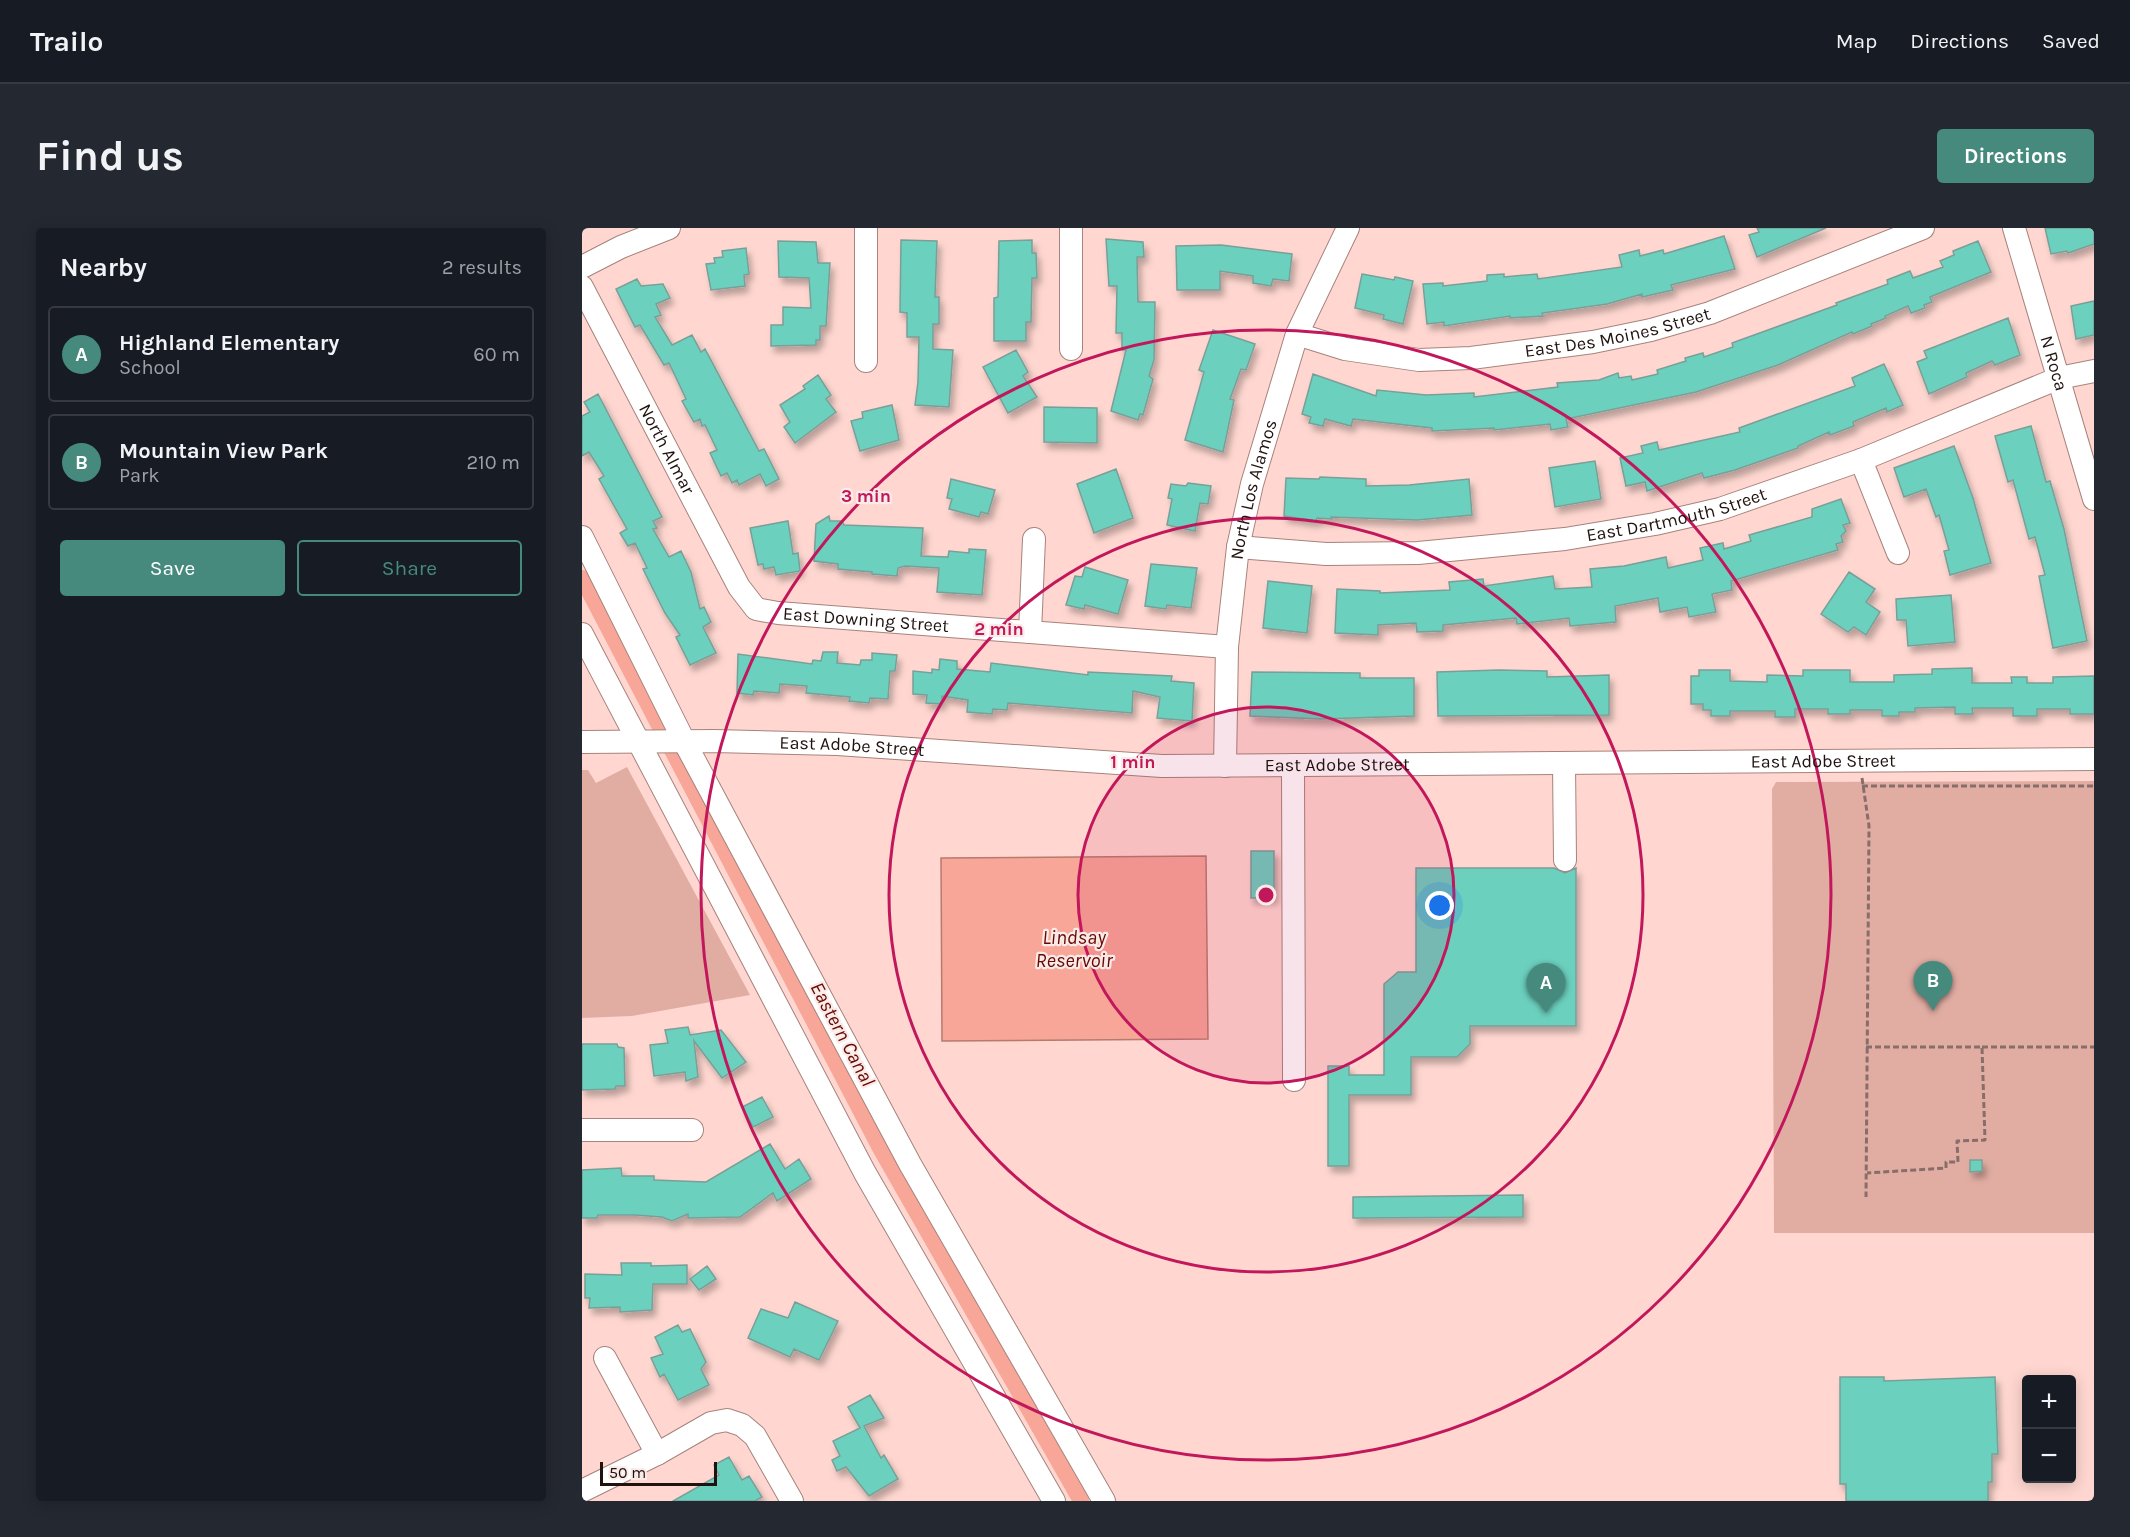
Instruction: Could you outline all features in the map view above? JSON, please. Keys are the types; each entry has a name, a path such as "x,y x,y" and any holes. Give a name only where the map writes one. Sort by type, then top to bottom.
{"street":[{"path":"582,267 621,247 669,228"},
{"path":"866,228 866,362"},
{"path":"1071,228 1071,349"},
{"name":"East Des Moines Street","path":"1297,334 1345,349 1419,360 1471,358 1593,342 1651,330 1710,313 1923,228"},
{"name":"N Roca","path":"2014,228 2094,499"},
{"name":"North Los Alamos","path":"1225,766 1227,647 1238,547 1264,439 1297,334 1339,231"},
{"name":"North Almar","path":"582,287 739,587 756,609"},
{"name":"East Dartmouth Street","path":"1238,547 1372,554 1418,553 1565,539 1655,524 1720,509 1861,460 2059,378 2094,370"},
{"path":"1861,460 1898,553"},
{"path":"582,537 684,741 910,1164 1104,1501"},
{"path":"1030,632 1034,540"},
{"name":"East Downing Street","path":"756,609 778,613 1227,647"},
{"path":"582,634 866,1173 1054,1501"},
{"name":"East Adobe Street","path":"582,742 837,744 1124,765 2094,759"},
{"path":"1564,763 1565,860"},
{"path":"1293,765 1294,1080"},
{"path":"582,1130 692,1130"},
{"path":"605,1358 657,1454"},
{"path":"582,1491 657,1454 711,1423 735,1421 755,1436 792,1501"}],"path":[{"path":"1862,761 1862,786 1868,809 1869,826 1866,1197"},
{"path":"1862,786 2094,786"},
{"path":"1866,1047 2094,1047"},
{"path":"1867,1173 1946,1168 1946,1162 1958,1162 1958,1141 1985,1140 1982,1047"}],"shaded area":[{"path":"627,767 750,995 632,1016 582,1018 582,770 588,770 596,783"},
{"path":"2094,781 2094,1233 1774,1233 1772,789 1776,782"}],"water":[{"name":"Lindsay Reservoir","path":"1206,856 1208,1039 942,1041 941,858"}],"building":[{"path":"1757,228 1826,228 1757,257 1749,235 1759,232"},
{"path":"2045,228 2094,228 2094,244 2068,253 2067,251 2051,254"},
{"path":"1724,236 1735,269 1671,285 1673,290 1642,297 1642,294 1607,304 1542,313 1543,316 1510,318 1510,316 1444,326 1444,322 1427,324 1423,284 1443,283 1443,286 1487,281 1487,275 1504,274 1504,277 1537,274 1538,279 1622,267 1619,255 1639,250 1640,256 1663,250 1664,254"},
{"path":"1106,239 1143,242 1144,257 1137,257 1138,302 1155,302 1154,360 1149,376 1153,379 1143,415 1140,414 1138,420 1111,411 1126,350 1122,350 1122,333 1116,333 1117,286 1109,286"},
{"path":"901,240 937,241 935,297 939,297 939,324 933,324 933,349 953,350 949,407 915,405 919,337 907,337 907,313 900,312"},
{"path":"1032,240 1032,253 1036,253 1037,278 1032,278 1031,322 1026,322 1026,341 994,341 994,298 998,297 999,241"},
{"path":"778,241 816,242 818,263 830,263 826,326 820,326 820,340 816,340 816,345 771,346 771,325 783,325 783,307 811,308 809,278 779,277"},
{"path":"1978,241 1991,272 1930,297 1932,302 1924,305 1925,308 1911,313 1908,306 1885,316 1886,318 1871,324 1872,326 1853,334 1852,332 1778,365 1696,392 1566,419 1568,427 1551,430 1550,424 1494,430 1494,428 1432,431 1432,428 1353,419 1351,426 1325,419 1323,426 1309,423 1311,417 1302,414 1313,374 1376,396 1377,390 1426,395 1474,393 1474,397 1558,387 1557,383 1599,380 1618,373 1619,378 1631,376 1632,380 1658,374 1657,370 1686,361 1685,358 1703,353 1704,357 1733,347 1732,343 1837,305 1836,303 1888,284 1887,280 1910,271 1913,278 1943,267 1940,261 1954,255 1953,251"},
{"path":"1221,245 1292,254 1289,281 1273,279 1271,286 1253,283 1253,276 1220,271 1220,290 1177,290 1176,246"},
{"path":"746,248 749,274 744,275 745,286 711,290 706,264 715,263 714,258 723,257 722,251"},
{"path":"1362,274 1413,281 1403,324 1383,319 1384,315 1355,308"},
{"path":"637,279 641,286 663,284 670,298 656,304 661,315 655,317 672,345 692,335 701,352 705,349 759,451 764,449 779,479 766,486 760,474 739,485 737,480 732,483 727,473 721,476 710,453 717,450 705,425 702,426 700,419 694,422 682,401 686,399 669,363 664,365 640,325 635,327 616,289"},
{"path":"2094,301 2094,335 2076,339 2071,306"},
{"path":"2008,318 2020,355 1995,365 1992,361 1966,373 1967,377 1929,394 1917,362 1927,358 1924,351"},
{"path":"1213,330 1255,344 1246,370 1241,369 1230,399 1234,400 1223,452 1185,440 1204,372 1199,370"},
{"path":"1016,350 1028,372 1023,376 1037,397 1008,413 983,367"},
{"path":"1884,364 1903,405 1887,412 1886,408 1853,422 1854,426 1830,435 1829,432 1798,448 1735,470 1704,478 1702,473 1647,491 1645,482 1626,486 1620,458 1643,453 1641,446 1657,442 1659,450 1740,432 1739,428 1855,386 1852,378"},
{"path":"818,375 831,395 826,399 836,412 795,443 784,427 790,422 780,405 805,389 803,386"},
{"path":"598,394 662,517 653,521 657,528 653,529 669,557 681,551 691,572 700,609 704,607 711,622 703,627 716,653 690,665 676,637 680,635 665,613 643,569 647,568 635,543 628,546 620,533 627,529 599,479 604,476 589,452 582,456 582,416 590,412 584,402"},
{"path":"892,405 899,440 860,451 851,421 863,418 862,412"},
{"path":"1044,407 1097,408 1097,443 1044,442"},
{"path":"2031,426 2046,482 2050,481 2064,529 2087,641 2053,648 2039,576 2045,575 2035,537 2029,539 2013,480 2008,482 1995,436"},
{"path":"1954,446 1973,498 1991,563 1950,575 1944,551 1949,550 1939,515 1936,517 1926,489 1904,497 1894,468"},
{"path":"1595,461 1601,499 1555,507 1549,468"},
{"path":"1116,469 1133,518 1094,533 1077,484"},
{"path":"1320,477 1366,479 1366,486 1409,485 1469,479 1472,515 1417,520 1331,517 1332,519 1317,518 1316,521 1284,516 1286,478 1319,479"},
{"path":"951,479 995,490 988,514 981,512 979,517 949,509 952,499 947,498"},
{"path":"1188,483 1211,486 1208,504 1200,503 1195,531 1167,525 1172,499 1168,498 1171,484 1186,486"},
{"path":"1841,499 1850,523 1843,525 1846,531 1841,536 1843,542 1836,544 1838,550 1731,581 1732,590 1712,594 1716,612 1689,617 1687,607 1660,612 1658,598 1615,606 1616,622 1570,626 1569,618 1517,624 1516,618 1443,625 1443,631 1417,632 1416,623 1378,625 1378,635 1335,633 1337,589 1380,591 1380,593 1450,590 1449,582 1483,579 1484,586 1553,576 1555,589 1592,587 1590,569 1624,566 1666,557 1668,568 1703,560 1700,548 1723,543 1724,549 1751,541 1749,535 1812,517 1812,509"},
{"path":"829,516 830,521 842,521 844,525 923,528 921,556 948,557 949,551 969,553 969,549 986,550 982,595 937,592 939,568 905,566 898,568 897,576 838,569 838,564 814,561 816,524"},
{"path":"788,521 793,554 798,553 800,571 776,575 774,567 764,569 763,564 758,565 750,528"},
{"path":"1151,564 1197,568 1191,608 1167,605 1166,609 1145,606"},
{"path":"1085,567 1128,580 1118,614 1085,605 1084,609 1066,605 1075,576 1082,577"},
{"path":"1849,572 1875,589 1866,602 1880,612 1866,635 1854,627 1848,632 1821,614"},
{"path":"1268,581 1312,586 1307,633 1263,628"},
{"path":"1951,595 1955,642 1908,646 1906,620 1897,620 1896,599"},
{"path":"823,652 838,652 837,663 860,665 861,660 872,660 872,653 897,655 895,671 890,671 888,699 870,698 869,703 849,701 850,697 806,693 807,686 780,684 779,693 754,691 753,695 737,693 738,654 812,664 813,660 821,661"},
{"path":"940,659 957,661 957,669 990,672 991,663 1088,675 1088,672 1172,676 1171,681 1194,683 1192,721 1157,718 1160,697 1133,691 1132,713 1008,703 1007,710 993,709 992,714 967,712 968,700 942,696 942,704 926,703 927,695 913,694 913,671 932,673 932,669 939,670"},
{"path":"1972,668 1972,683 2012,683 2011,677 2027,677 2027,683 2053,683 2053,677 2094,676 2094,714 2070,714 2070,709 2037,709 2037,716 2013,716 2013,708 1972,708 1973,714 1955,714 1955,707 1915,708 1915,712 1899,712 1899,716 1882,716 1882,710 1850,710 1850,714 1828,714 1828,709 1795,709 1795,717 1775,717 1775,711 1730,711 1730,716 1711,716 1711,710 1703,710 1703,704 1691,704 1691,676 1699,676 1699,670 1730,670 1730,681 1767,682 1767,675 1803,676 1803,670 1850,670 1850,682 1894,682 1894,675 1932,674 1932,669"},
{"path":"1547,671 1547,677 1609,675 1609,715 1438,716 1437,672"},
{"path":"1252,672 1360,673 1360,678 1414,678 1414,716 1321,719 1250,716"},
{"path":"1251,851 1274,851 1274,898 1251,898"},
{"path":"1416,868 1554,868 1565,873 1576,868 1576,1026 1470,1026 1470,1044 1457,1057 1411,1057 1411,1095 1349,1095 1349,1166 1328,1166 1328,1066 1349,1066 1349,1075 1384,1075 1384,984 1398,972 1416,972"},
{"path":"688,1027 690,1035 721,1030 746,1062 722,1078 694,1041 698,1077 686,1081 685,1072 654,1076 650,1045 668,1043 665,1030"},
{"path":"582,1044 617,1044 618,1047 624,1048 625,1086 616,1086 615,1089 582,1090"},
{"path":"762,1097 773,1117 753,1127 742,1107"},
{"path":"770,1144 785,1169 799,1159 811,1179 777,1201 773,1193 740,1217 688,1218 688,1214 672,1221 662,1217 635,1215 598,1215 597,1218 582,1218 582,1170 621,1168 622,1176 654,1176 654,1180 706,1182"},
{"path":"1970,1160 1982,1160 1982,1171 1970,1172"},
{"path":"1523,1195 1523,1217 1353,1218 1353,1197"},
{"path":"621,1263 651,1263 651,1266 687,1265 687,1284 653,1284 652,1310 620,1312 620,1307 589,1308 590,1298 585,1298 585,1274 622,1275"},
{"path":"707,1266 716,1279 699,1290 690,1279"},
{"path":"795,1302 838,1321 819,1360 794,1349 790,1357 748,1338 761,1309 788,1318"},
{"path":"678,1325 682,1332 690,1329 706,1362 701,1369 709,1385 678,1400 664,1374 660,1377 651,1358 663,1354 655,1337"},
{"path":"1840,1377 1884,1377 1884,1381 1995,1377 1998,1454 1992,1454 1992,1482 1988,1482 1988,1501 1846,1501 1846,1484 1840,1484"},
{"path":"870,1395 884,1418 864,1426 881,1458 884,1455 898,1479 869,1496 846,1467 837,1471 832,1460 840,1456 833,1441 860,1428 848,1407"},
{"path":"729,1457 742,1480 749,1476 762,1497 755,1501 673,1501 719,1475 714,1465"}],"waterway":[{"name":"Eastern Canal","path":"582,578 880,1148 1081,1501"}],"place":[{"name":"Mountain View Park","path":"1933,1011"},
{"name":"Highland Elementary","path":"1546,1013"}]}
